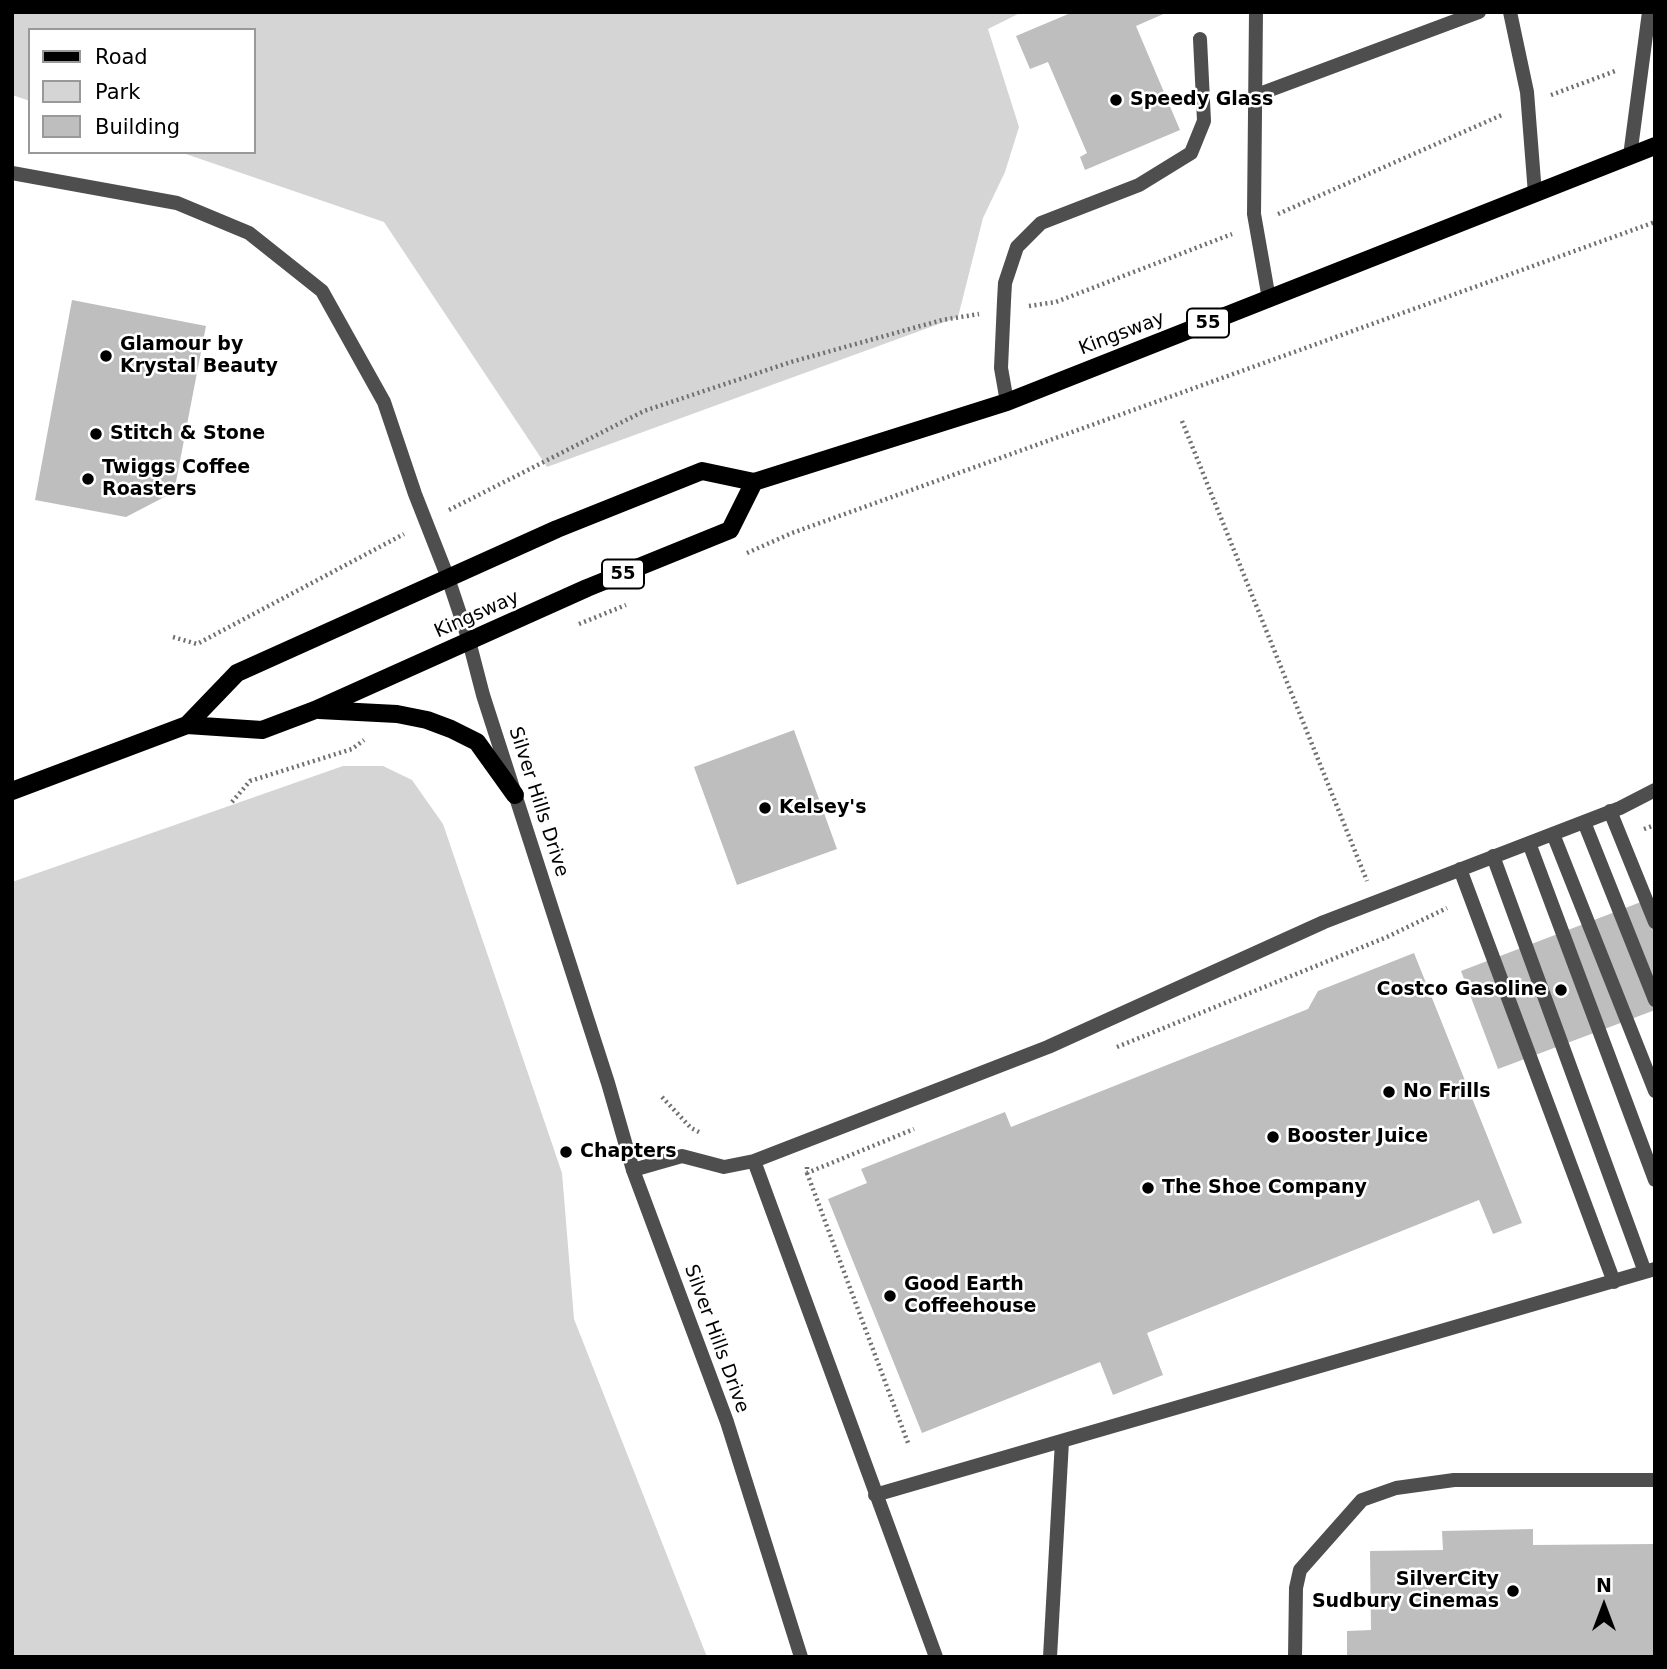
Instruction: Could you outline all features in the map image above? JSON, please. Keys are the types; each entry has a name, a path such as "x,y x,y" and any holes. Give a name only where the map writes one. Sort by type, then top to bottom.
{"main road":[{"name":"Kingsway","path":"187,725 237,673 557,529 702,471 754,482 1007,402 1655,146"},
{"name":"Kingsway","path":"12,791 187,725 262,730 315,710 587,588 730,530 754,482"},
{"path":"315,710 397,714 427,720 477,742 515,795"}],"street":[{"path":"1256,12 1254,215 1269,299"},
{"path":"1254,96 1479,12"},
{"path":"1510,12 1528,103 1535,194"},
{"path":"1630,156 1649,12"},
{"path":"1007,402 1001,368 1003,310 1005,283 1017,247 1041,223 1139,185 1191,153 1204,121 1200,39"},
{"name":"Silver Hills Drive","path":"12,173 177,203 249,233 322,290 384,402 469,641 483,695 608,1083 633,1170 727,1422 801,1657"},
{"path":"633,1170 682,1156 724,1167 754,1161 1048,1047 1324,922 1584,822 1655,790"},
{"path":"1610,811 1655,922"},
{"path":"1584,822 1655,1000"},
{"path":"1553,834 1655,1091"},
{"path":"1529,843 1655,1180"},
{"path":"875,1495 1650,1270 1493,856"},
{"path":"1460,869 1614,1282"},
{"path":"754,1161 936,1657"},
{"path":"1050,1657 1062,1441"},
{"path":"1295,1657 1296,1588 1300,1570 1362,1500 1396,1488 1454,1480 1655,1480"}],"path":[{"path":"173,637 197,644 644,411 804,358 942,320 1056,302 1256,225 1528,103 1643,61"},
{"path":"744,554 792,533 1655,222"},
{"path":"1182,421 1387,937"},
{"path":"573,627 634,601"},
{"path":"232,802 250,781 352,750 397,714"},
{"path":"807,1173 908,1443"}],"green space":[{"path":"12,12 1022,12 988,29 1019,127 1005,172 983,218 958,317 547,467 384,222 186,154 256,154 256,28 28,28 28,100 12,95"},
{"path":"343,766 383,766 412,780 443,824 562,1173 574,1319 707,1657 12,1657 12,882"}],"building":[{"name":"Speedy Glass","path":"1073,12 1168,12 1136,26 1180,130 1085,170 1080,157 1087,153 1048,62 1030,69 1016,36"},
{"path":"72,300 206,326 174,492 126,517 35,500"},
{"name":"Kelsey's","path":"794,730 837,849 737,885 694,767"},
{"name":"Costco Gasoline","path":"1654,897 1655,1010 1498,1069 1461,971"},
{"path":"1414,953 1522,1223 1493,1234 1479,1200 1147,1333 1163,1375 1113,1395 1100,1362 922,1433 828,1199 867,1183 861,1169 1005,1112 1011,1127 1308,1009 1318,991"},
{"name":"SilverCity Sudbury Cinemas","path":"1533,1529 1533,1545 1655,1544 1655,1657 1347,1657 1347,1631 1371,1630 1370,1551 1443,1550 1442,1531"}],"place":[{"name":"Speedy Glass","path":"1116,100"},
{"name":"Glamour by Krystal Beauty","path":"106,356"},
{"name":"Stitch & Stone","path":"96,434"},
{"name":"Twiggs Coffee Roasters","path":"88,479"},
{"name":"Kelsey's","path":"765,808"},
{"name":"Costco Gasoline","path":"1561,990"},
{"name":"No Frills","path":"1389,1092"},
{"name":"Booster Juice","path":"1273,1137"},
{"name":"Chapters","path":"566,1152"},
{"name":"The Shoe Company","path":"1148,1188"},
{"name":"Good Earth Coffeehouse","path":"890,1296"},
{"name":"SilverCity Sudbury Cinemas","path":"1513,1591"}]}
